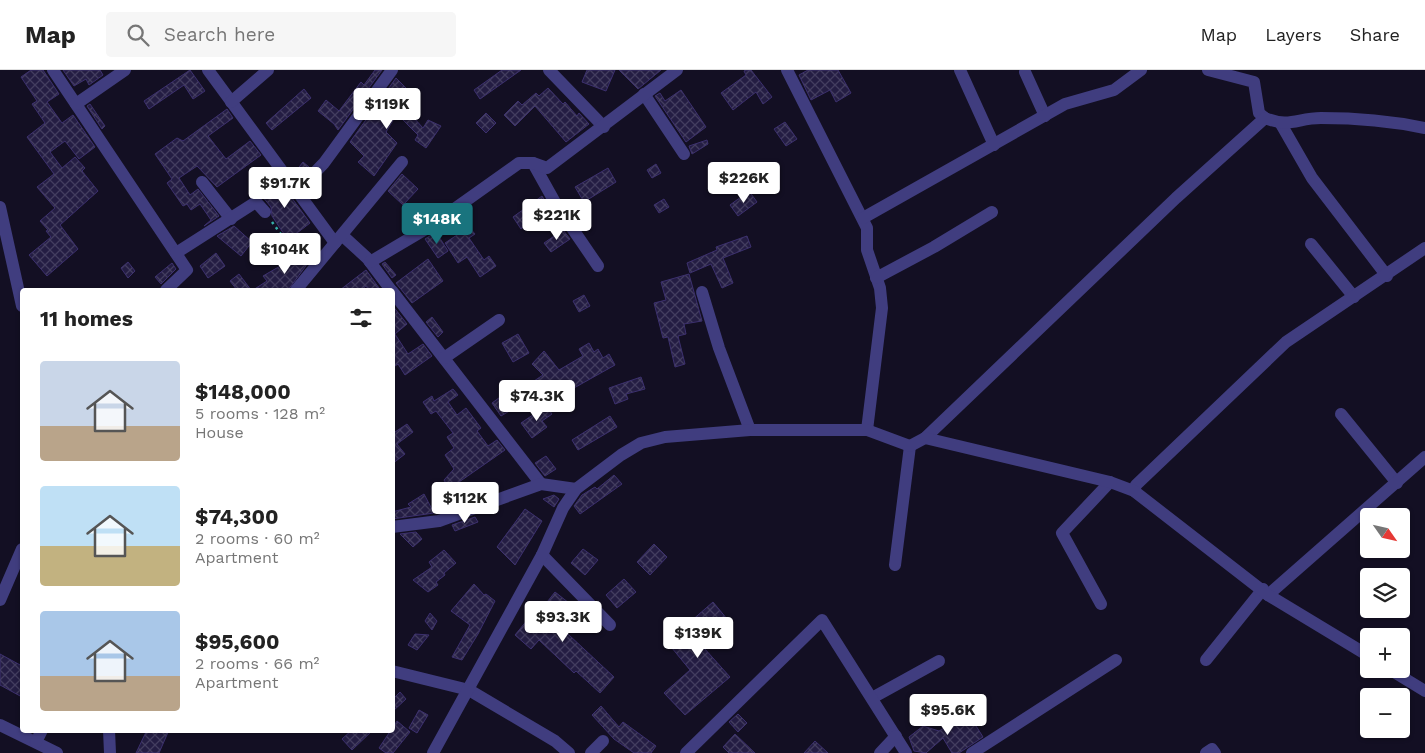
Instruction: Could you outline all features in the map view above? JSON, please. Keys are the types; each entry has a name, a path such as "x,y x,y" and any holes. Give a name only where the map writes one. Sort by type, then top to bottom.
{"street":[{"path":"53,70 187,270 168,288"},
{"path":"76,104 125,70"},
{"path":"208,70 298,191 339,239 370,262 390,288"},
{"path":"231,102 268,70"},
{"path":"298,191 324,163 392,70"},
{"path":"549,70 604,127"},
{"path":"787,70 867,228 867,250 880,288 882,308 867,430"},
{"path":"960,70 994,146"},
{"path":"863,218 994,146 1065,104 1114,90 1141,70"},
{"path":"1208,70 1254,76 1259,113 1265,118 1281,124 1311,118 1354,118 1425,128"},
{"path":"370,262 429,227 519,162 533,163 547,168 604,127 667,72"},
{"path":"1025,72 1045,116"},
{"path":"644,94 684,154"},
{"path":"433,753 542,555 563,508 576,489 621,455 641,443 665,437 750,430 867,430 910,446 925,438 1176,198 1265,118"},
{"path":"1281,124 1312,178 1387,276"},
{"path":"298,288 402,162"},
{"path":"533,163 557,206 598,266"},
{"path":"202,182 231,219"},
{"path":"176,253 256,202 265,212"},
{"path":"0,207 20,297"},
{"path":"876,278 934,247 992,212"},
{"path":"1311,244 1354,297"},
{"path":"1134,491 1136,485 1286,342 1387,276 1425,248"},
{"path":"702,292 719,348 750,430"},
{"path":"395,295 541,484"},
{"path":"444,358 500,320"},
{"path":"1342,414 1397,483"},
{"path":"925,438 1110,482 1134,491 1266,592 1360,650"},
{"path":"894,565 910,446"},
{"path":"1206,660 1266,592 1397,483 1425,457"},
{"path":"1101,604 1062,533 1110,482"},
{"path":"395,527 439,521 541,484 576,489"},
{"path":"0,600 20,554"},
{"path":"542,555 610,625"},
{"path":"686,753 822,620 906,753"},
{"path":"972,753 1116,660"},
{"path":"872,698 939,662"},
{"path":"395,672 469,690 555,741 569,753"},
{"path":"1404,678 1425,691"},
{"path":"0,724 20,730"},
{"path":"109,733 110,753"},
{"path":"39,736 57,753"},
{"path":"880,753 896,736"},
{"path":"591,753 603,741"},
{"path":"1206,753 1212,749 1215,753"}],"path":[{"path":"265,212 309,274"}],"building":[{"path":"31,70 43,70 59,94 47,102 62,123 73,115 95,147 79,159 65,141 50,152 62,168 75,157 85,168 82,171 98,191 60,225 78,249 47,276 29,255 51,237 40,221 55,208 37,187 54,174 27,137 45,123 32,104 37,101 21,77"},
{"path":"63,70 100,70 103,75 89,85 86,79 74,86"},
{"path":"190,70 205,91 193,99 184,85 149,109 144,101"},
{"path":"375,70 382,70 338,130 334,124 318,111 326,100 339,111 361,82 364,85"},
{"path":"502,70 521,70 480,99 474,90"},
{"path":"587,70 615,70 606,91 582,82"},
{"path":"619,70 661,70 638,89"},
{"path":"751,70 772,97 763,104 756,92 733,110 721,93 746,75 744,71"},
{"path":"808,70 838,70 851,93 836,102 830,90 811,100 799,75"},
{"path":"396,78 406,88 395,97 423,128 428,120 441,126 426,148 415,140 418,135 397,114 386,132 397,143 374,176 358,162 364,156 350,142"},
{"path":"548,88 563,104 565,102 577,116 579,113 589,124 566,142 535,106 515,126 504,115 518,101 522,105 536,93 539,96"},
{"path":"304,89 311,98 272,130 266,123"},
{"path":"681,90 706,127 686,142 655,96 660,93 665,101"},
{"path":"90,104 105,126 102,129 87,106"},
{"path":"227,109 233,118 208,136 226,159 250,141 261,155 217,187 197,166 179,178 190,195 198,189 219,216 204,226 211,220 200,204 191,210 187,204 183,206 167,183 172,179 155,154 177,138 183,141"},
{"path":"486,113 496,123 486,133 476,123"},
{"path":"785,122 797,139 786,146 774,129"},
{"path":"707,140 708,144 692,154 689,146"},
{"path":"303,162 309,167 301,175 296,171"},
{"path":"656,164 661,173 652,178 647,170"},
{"path":"608,168 616,182 584,202 575,187"},
{"path":"273,172 310,223 288,240 272,216 271,207 262,196 273,188 266,178"},
{"path":"402,174 418,189 403,205 388,191"},
{"path":"749,191 757,202 738,216 730,205"},
{"path":"542,196 548,206 521,229 513,217"},
{"path":"664,199 669,207 659,213 654,205"},
{"path":"234,226 252,242 241,256 217,236"},
{"path":"469,227 475,234 469,238 484,260 489,256 496,266 480,277 467,257 458,263 445,243"},
{"path":"563,230 570,239 551,252 544,243"},
{"path":"436,232 448,251 438,258 425,239"},
{"path":"747,236 751,247 723,258 733,283 722,288 711,264 690,273 687,263 717,250 716,247"},
{"path":"216,253 225,266 208,278 200,266"},
{"path":"304,253 311,259 289,288 256,288 267,281 263,276 294,258 296,261"},
{"path":"428,259 443,281 412,303 396,283"},
{"path":"128,262 135,271 128,278 121,268"},
{"path":"385,262 396,275 392,278 382,264"},
{"path":"172,263 176,269 161,284 155,277"},
{"path":"366,270 379,288 368,288 366,286 364,288 343,288"},
{"path":"239,274 250,288 235,288 230,281"},
{"path":"689,274 702,321 684,324 686,334 678,336 685,364 675,367 668,337 663,338 654,303 666,300 661,282"},
{"path":"584,295 590,306 579,312 573,301"},
{"path":"395,309 407,324 395,334"},
{"path":"432,317 443,332 438,337 426,322"},
{"path":"395,334 408,354 423,344 432,356 405,375 398,364 395,366"},
{"path":"518,334 529,353 513,362 502,343"},
{"path":"589,343 594,352 598,349 603,358 609,354 615,365 549,402 542,392 501,416 492,403 507,392 510,397 543,375 532,364 544,351 559,370 583,356 579,349"},
{"path":"641,377 645,389 626,394 628,399 615,404 609,388"},
{"path":"453,389 458,395 448,402 457,415 466,408 481,428 477,431 488,446 497,440 505,450 449,489 444,480 454,469 445,455 454,448 447,437 453,433 436,411 431,414 423,402 432,396 434,401"},
{"path":"546,406 552,414 542,421 547,427 532,438 521,423"},
{"path":"610,416 617,427 578,450 572,440"},
{"path":"407,424 413,432 397,444 405,454 395,462 395,432"},
{"path":"546,456 556,469 545,476 535,463"},
{"path":"614,475 622,484 580,514 574,506 582,495 595,487 597,489"},
{"path":"424,494 434,513 395,519 395,511 411,507 408,504"},
{"path":"554,495 559,499 554,507 543,499"},
{"path":"525,509 542,521 515,565 497,547"},
{"path":"475,517 478,522 455,531 452,525"},
{"path":"416,532 422,539 413,547 400,534"},
{"path":"654,544 667,557 650,575 637,562"},
{"path":"583,549 598,560 585,575 571,563"},
{"path":"444,550 456,563 436,582 438,585 428,592 413,580 432,567 429,562"},
{"path":"624,579 636,592 617,608 606,595"},
{"path":"474,584 484,595 486,594 495,601 462,660 452,657 470,625 451,611"},
{"path":"555,592 569,603 554,621 614,677 600,693 576,671 574,673 539,640 531,649 515,635 533,613 536,616"},
{"path":"713,602 732,625 704,648 730,677 685,715 664,693 690,670 667,642"},
{"path":"430,613 437,621 432,630 425,621"},
{"path":"415,634 429,635 417,650 408,645"},
{"path":"0,654 20,665 20,696 0,685"},
{"path":"400,692 406,699 395,709 395,697"},
{"path":"601,706 619,727 623,722 656,746 651,753 634,753 614,739 592,715"},
{"path":"419,710 428,715 417,733 409,728"},
{"path":"968,713 983,737 959,753 952,753 943,738 926,753 914,751 909,737 923,726 939,731"},
{"path":"738,714 747,723 738,732 729,722"},
{"path":"397,721 410,732 393,753 386,753 379,748 389,733 395,733"},
{"path":"146,733 168,733 159,753 136,753"},
{"path":"349,733 370,733 352,750 342,739"},
{"path":"735,734 755,753 729,753 723,747"},
{"path":"815,741 828,753 804,753"}]}
